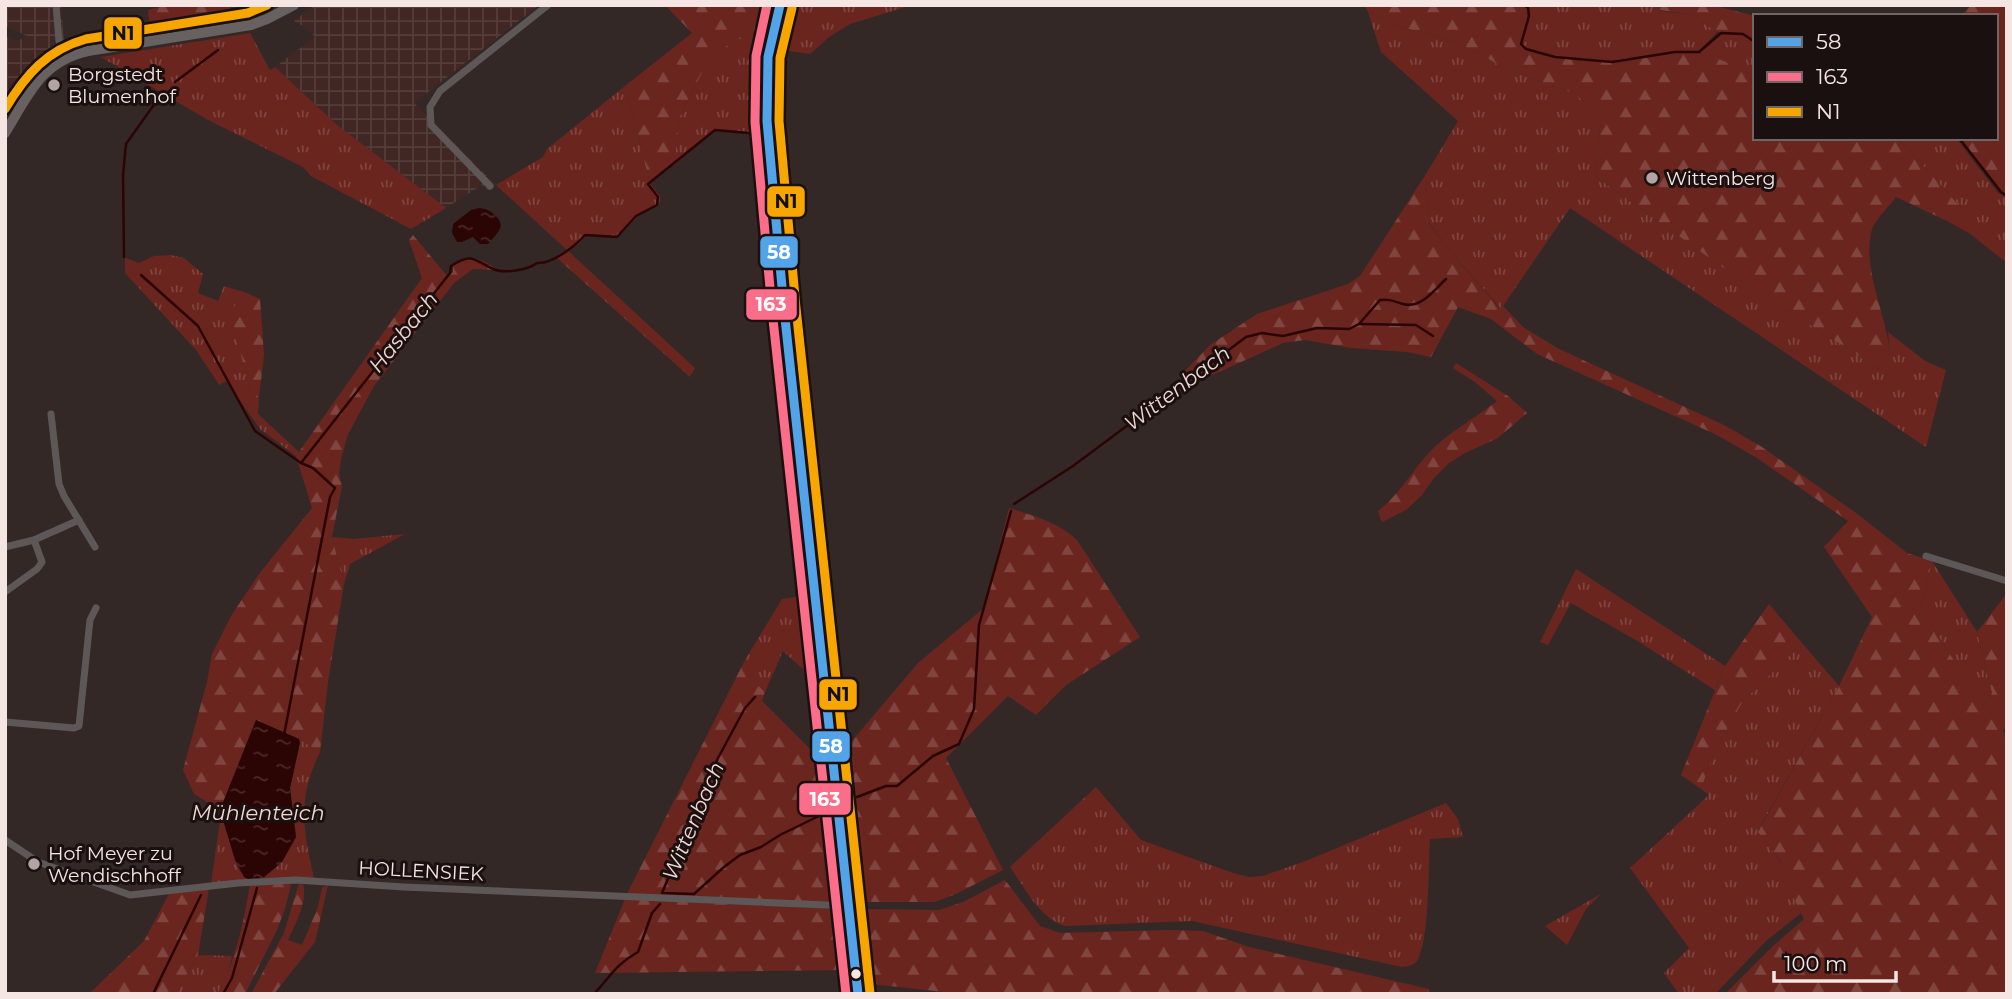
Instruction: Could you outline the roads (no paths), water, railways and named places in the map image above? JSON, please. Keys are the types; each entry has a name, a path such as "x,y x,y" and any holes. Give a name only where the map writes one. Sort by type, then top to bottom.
{"street":[{"path":"56,5 59,41 65,57"},
{"path":"5,133 43,74 65,57 251,25 293,5"},
{"path":"490,186 431,125 430,107 440,91 548,5"},
{"path":"780,5 768,57 767,127 858,994"},
{"path":"5,109 16,115"},
{"path":"51,414 59,485 95,547"},
{"path":"5,547 34,540 79,520"},
{"path":"5,592 37,569 42,562 34,540"},
{"path":"1926,556 2007,582"},
{"path":"5,722 74,728 79,726 90,620 96,608"},
{"name":"HOLLENSIEK","path":"5,839 37,862 130,895 238,883 296,880 849,906"}],"water":[{"path":"479,208 495,215 501,227 488,244 480,244 473,237 457,242 452,233 453,224 471,210"},
{"name":"Mühlenteich","path":"256,720 299,739 290,788 296,837 282,862 263,878 248,879 244,877 235,860 220,810"}],"waterway":[{"name":"Hasbach","path":"772,90 787,5"},
{"path":"1524,5 1528,8 1529,16 1521,44 1526,49 1555,57 1612,62 1675,52 1699,52 1721,33 1743,34 1753,41"},
{"path":"175,82 218,50"},
{"path":"124,257 123,175 126,144 153,106"},
{"name":"Hasbach","path":"284,735 330,497 335,488 313,468 301,463 450,273 451,266 469,258 503,271 528,268 557,257 585,235 617,237 636,216 657,205 658,197 648,184 715,130 748,133 763,130"},
{"path":"1961,140 2007,196"},
{"path":"141,275 198,326 255,431 301,463"},
{"name":"Wittenbach","path":"1014,504 1073,466 1246,337 1262,333 1283,336 1317,328 1349,329 1359,324 1380,300 1416,304 1427,298 1446,279"},
{"name":"Wittenbach","path":"1359,324 1416,325 1433,336"},
{"name":"Wittenbach","path":"857,797 886,786 897,786 933,756 959,744 974,709 979,625 1011,511"},
{"name":"Wittenbach","path":"755,697 745,708 718,758 662,893 694,894 740,855 761,847 825,813"},
{"name":"Hasbach","path":"223,994 232,978 257,888"},
{"path":"153,994 201,895"},
{"name":"Wittenbach","path":"594,994 619,966 638,952 652,913 660,904"}],"place":[{"name":"Borgstedt Blumenhof","path":"54,85"},
{"name":"Wittenberg","path":"1652,178"},
{"name":"Hof Meyer zu Wendischhoff","path":"34,864"}]}
